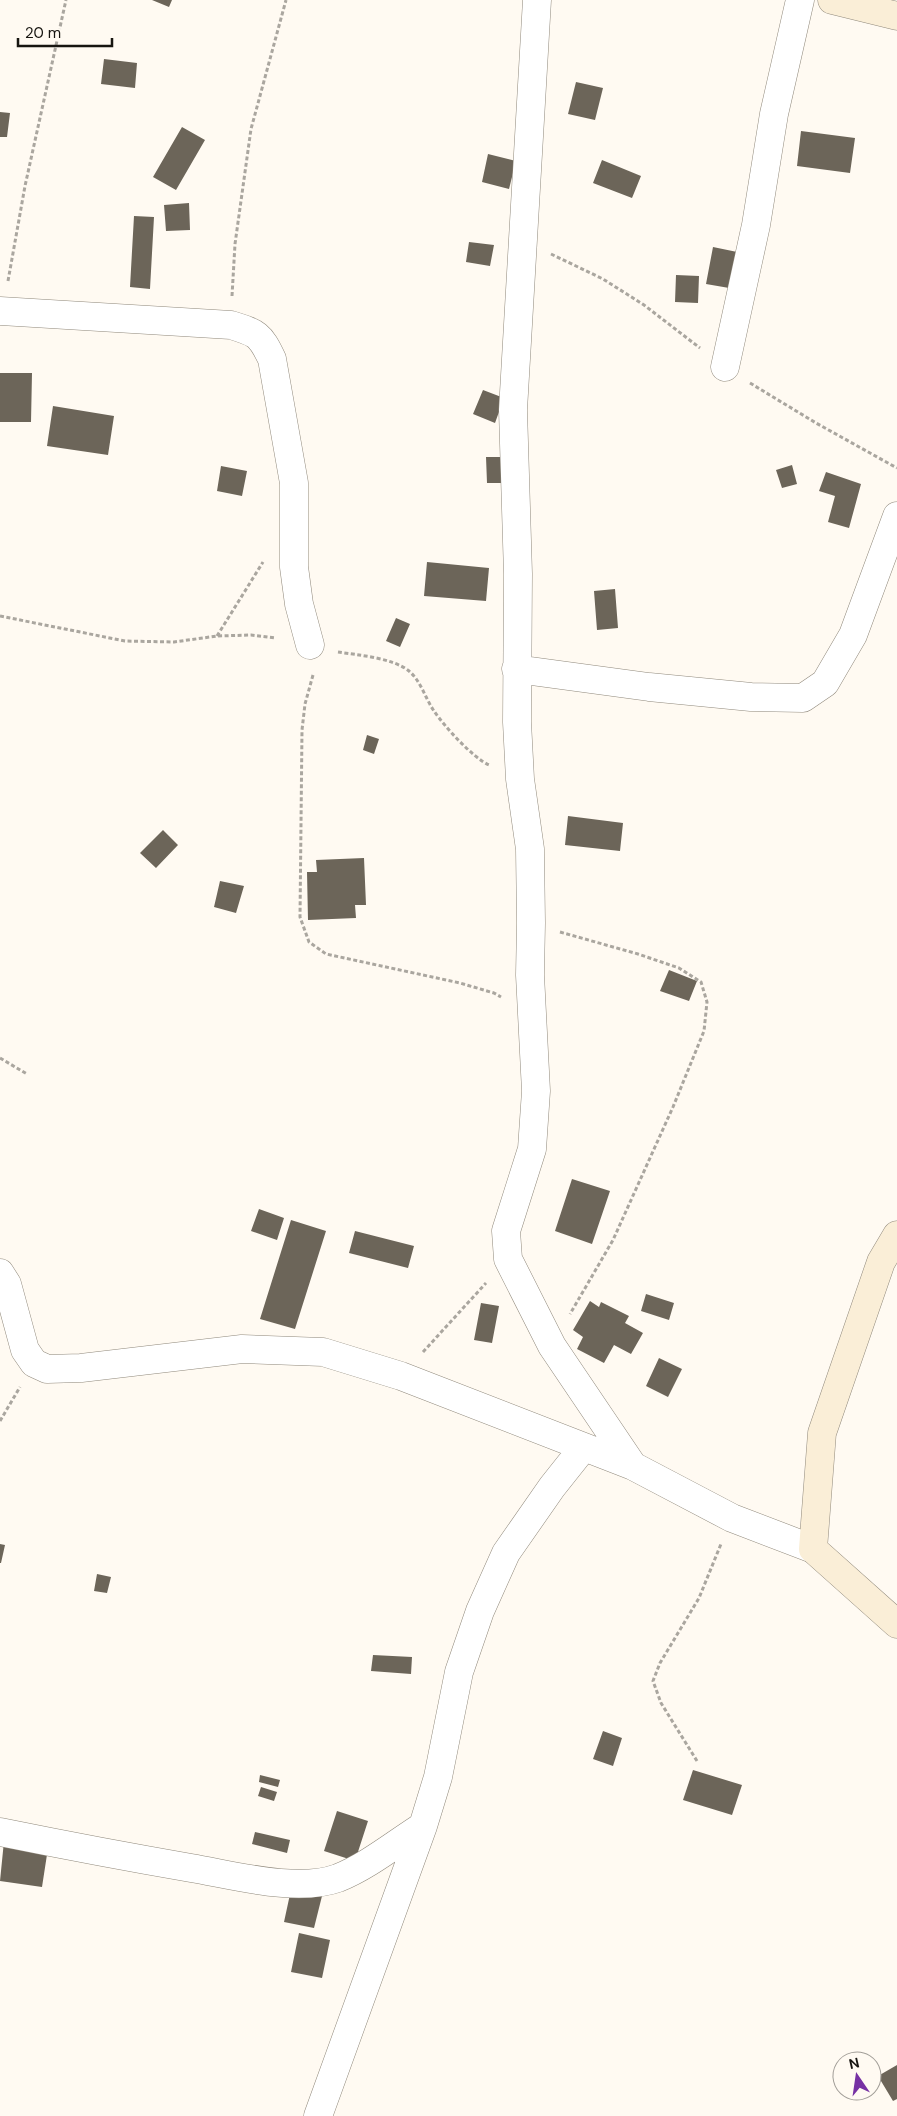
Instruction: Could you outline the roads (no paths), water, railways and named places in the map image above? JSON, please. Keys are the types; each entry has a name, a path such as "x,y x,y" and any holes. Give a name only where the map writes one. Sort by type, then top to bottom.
{"street":[{"path":"537,0 513,410 518,574 516,668 520,779 530,849 532,922 530,975 536,1091 532,1149 506,1231 508,1259 552,1346 633,1466"},
{"path":"726,367 756,225 774,114 800,0"},
{"path":"832,0 897,16"},
{"path":"2,311 231,325 249,331 263,340 272,359 294,483 294,567 299,604 318,648"},
{"path":"516,668 649,687 751,697 803,698 825,683 853,635 897,516"},
{"path":"813,1549 822,1433 881,1262 897,1235"},
{"path":"0,1272 7,1284 25,1350 34,1363 47,1369 81,1368 242,1348 323,1352 400,1376 633,1466 732,1518 813,1549 897,1624"},
{"path":"318,2116 423,1826 438,1777 459,1672 480,1610 506,1552 552,1487 583,1448"},
{"path":"0,1832 93,1851 258,1879 314,1883 337,1878 363,1865 423,1826"}]}
